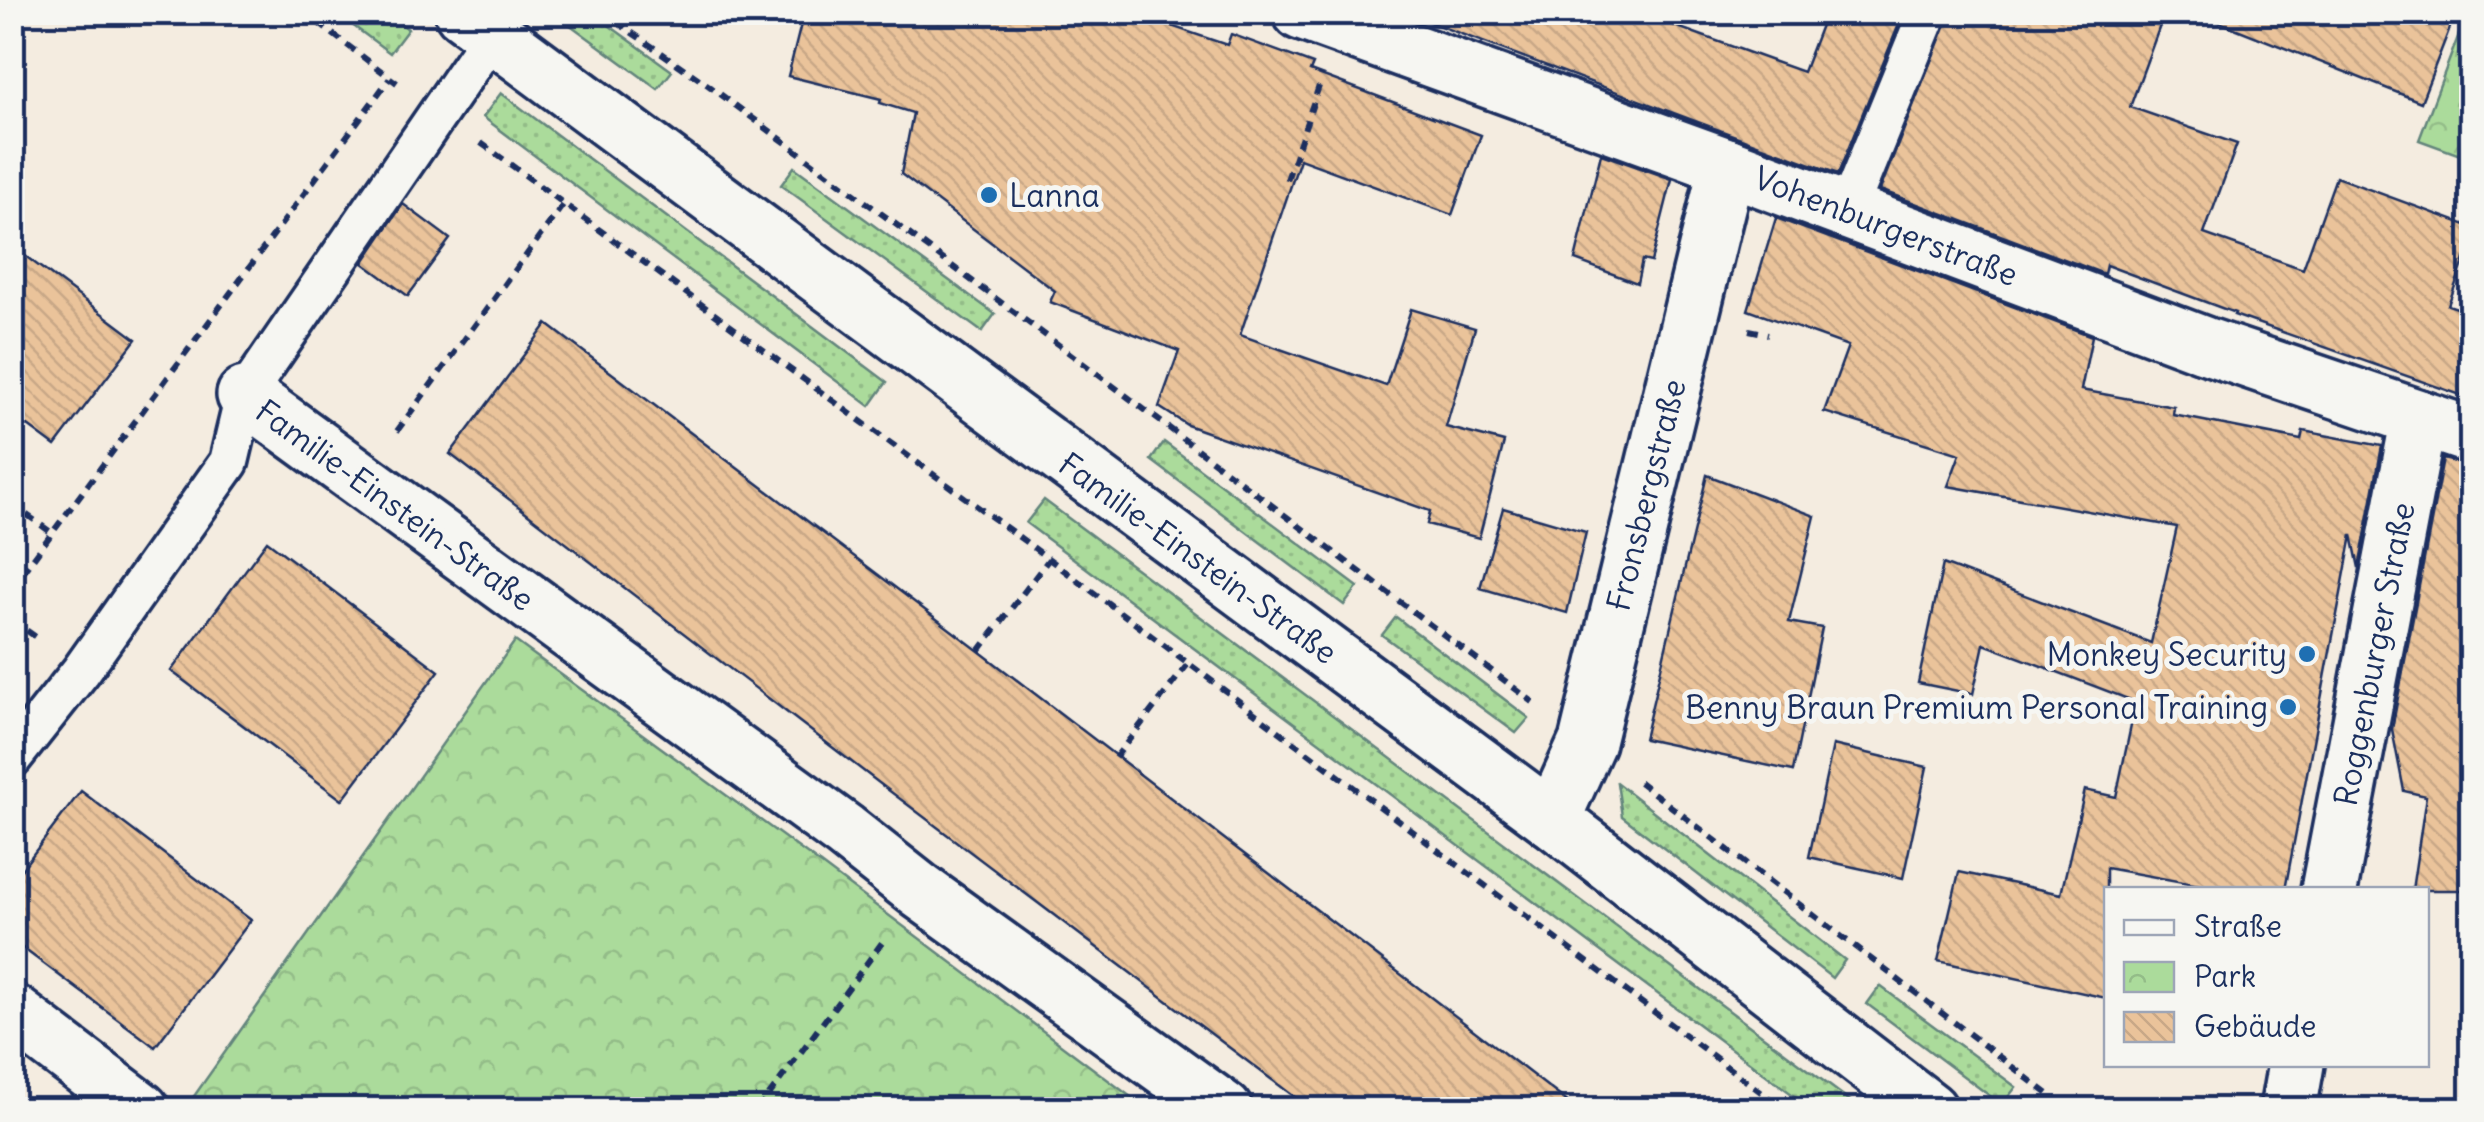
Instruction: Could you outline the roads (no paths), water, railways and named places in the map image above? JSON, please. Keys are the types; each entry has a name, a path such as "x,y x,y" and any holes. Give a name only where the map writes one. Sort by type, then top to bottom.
{"street":[{"name":"Vohenburgerstraße","path":"1321,20 1727,166 2204,345 2472,436"},
{"name":"Familie-Einstein-Straße","path":"477,24 1552,819 1929,1110"},
{"name":"Fronsbergstraße","path":"1552,819 1586,742 1727,166"},
{"name":"Familie-Einstein-Straße","path":"245,396 1224,1110"},
{"name":"Roggenburger Straße","path":"2330,887 2419,418"},
{"path":"12,1012 142,1110"},
{"path":"2288,1110 2295,1067"}],"lane":[{"path":"1847,211 1928,12"},
{"path":"12,758 81,671 230,462 245,396 438,111 477,24"}],"place":[{"name":"Lanna","path":"989,195"},
{"name":"Monkey Security","path":"2307,654"},
{"name":"Benny Braun Premium Personal Training","path":"2288,707"}]}
